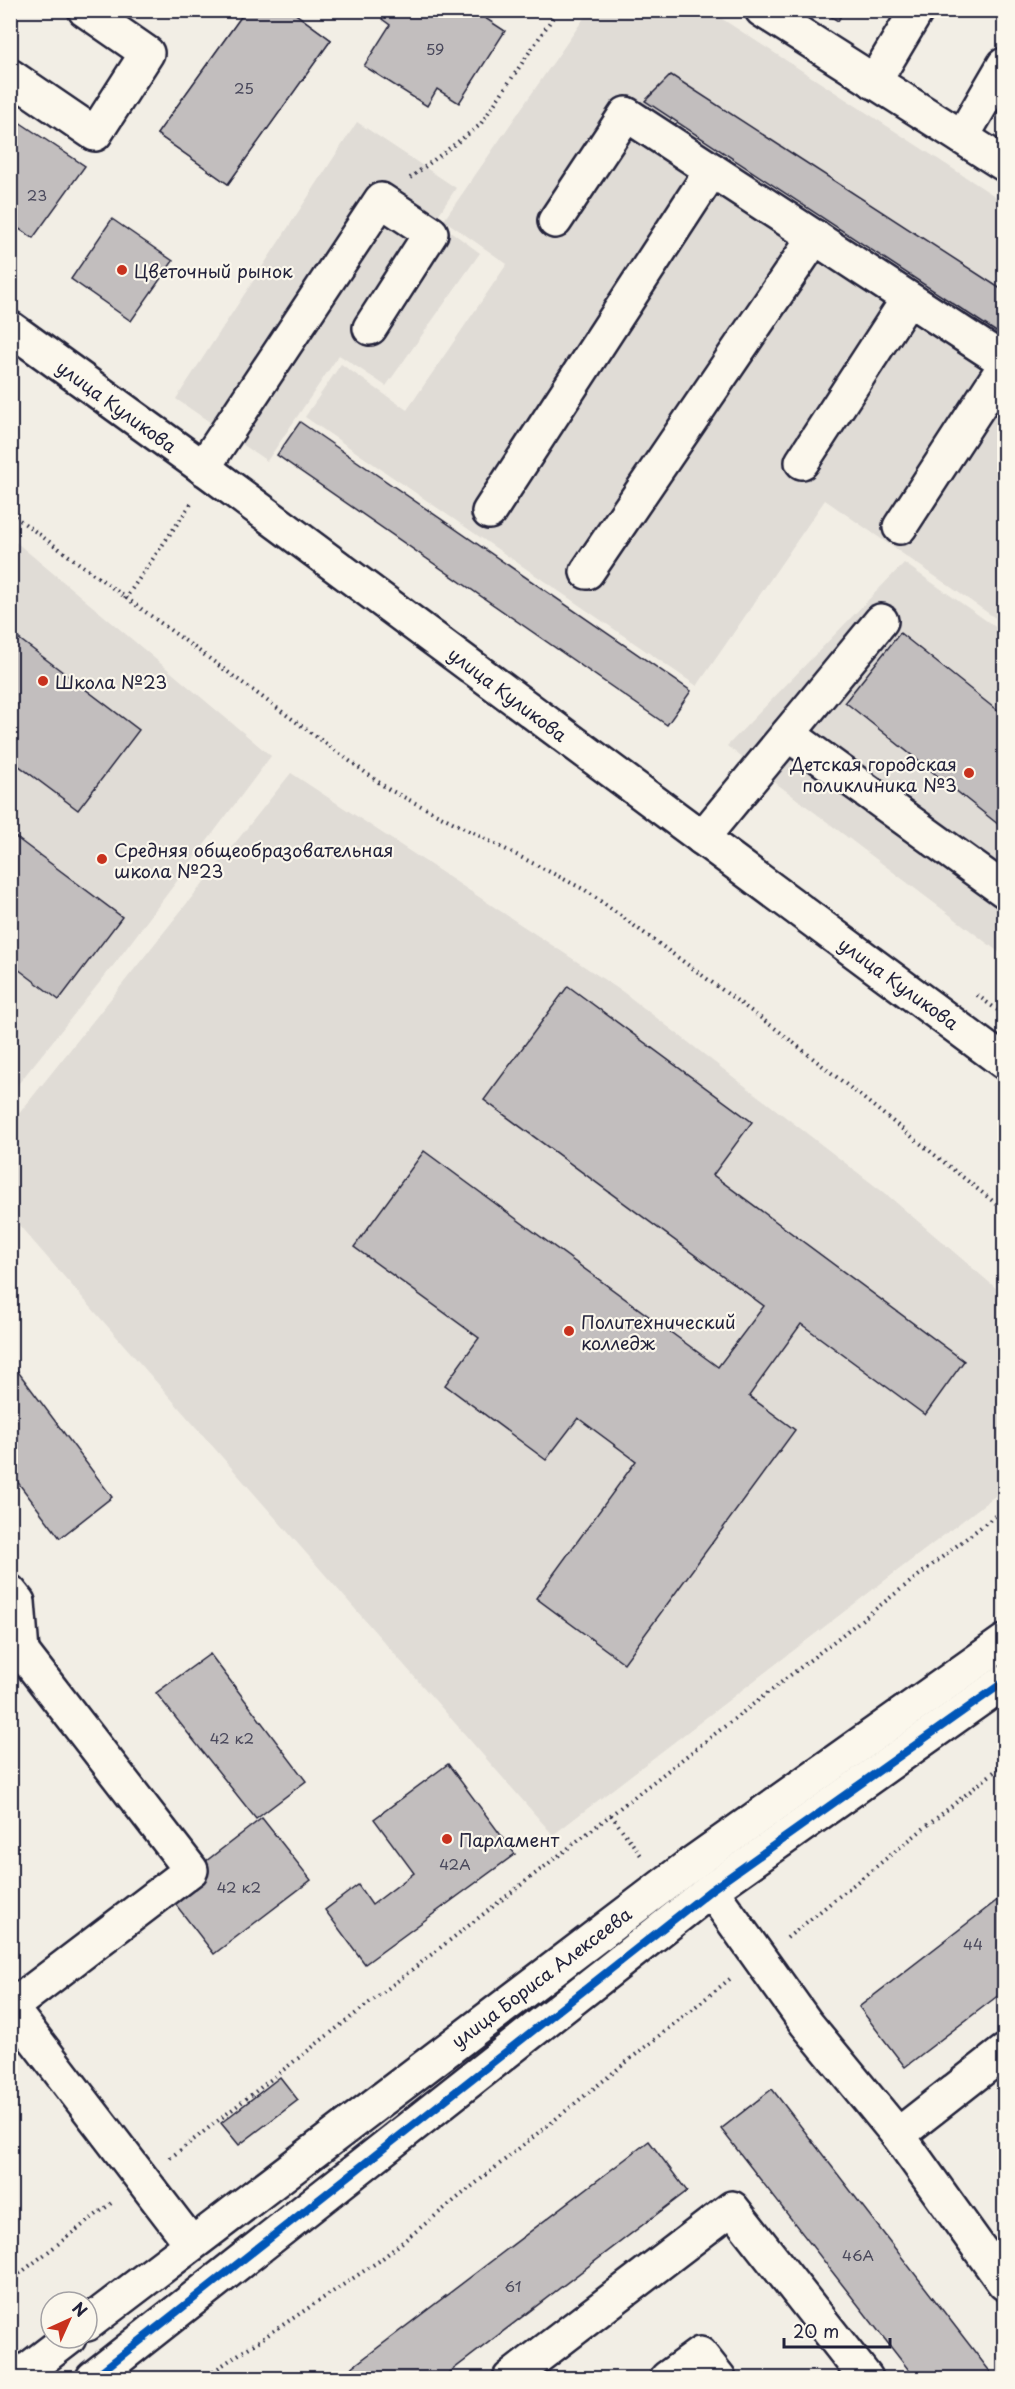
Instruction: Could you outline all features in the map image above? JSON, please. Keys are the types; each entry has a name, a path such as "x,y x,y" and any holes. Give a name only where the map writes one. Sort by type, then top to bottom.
{"street":[{"path":"10,76 96,134 147,54 85,10"},
{"path":"762,10 1005,164"},
{"path":"874,82 917,10"},
{"path":"962,137 1005,65"},
{"path":"555,221 626,114 1005,361"},
{"path":"489,512 712,170"},
{"path":"208,471 381,200 431,232 370,328"},
{"path":"587,572 815,237"},
{"path":"802,462 908,298"},
{"name":"улица Куликова","path":"10,328 208,471 1005,1062"},
{"path":"900,526 1005,367"},
{"path":"702,838 881,621"},
{"path":"788,734 1005,890"},
{"path":"10,1592 18,1602 16,1649 191,1870 11,2008 191,2243"},
{"name":"улица Бориса Алексеева","path":"99,2315 663,1885 1005,1642"},
{"path":"93,2379 711,1890 1005,1682"},
{"path":"711,1890 806,2022 898,2135 1005,2283"},
{"path":"898,2135 1005,2052"},
{"path":"510,2379 732,2208 866,2379"},
{"path":"17,2379 54,2350"},
{"path":"668,2379 700,2354 719,2379"}],"path":[{"path":"381,200 480,125 558,10"},
{"path":"125,599 208,471"},
{"path":"10,513 388,789 585,890 780,1032 1005,1210"},
{"path":"10,2282 1005,1509"},
{"path":"759,1958 809,1922 1005,1764"},
{"path":"611,1815 663,1885"},
{"path":"202,2379 379,2261 733,1977 726,1968"}],"shaded area":[{"path":"589,11 710,11 1004,202 1004,624 825,500 697,686 305,417 341,364 407,410 507,264 444,220"},
{"path":"357,122 456,188 435,220 480,253 386,386 339,355 267,461 176,399"},
{"name":"Средняя общеобразовательная школа №23","path":"11,538 271,756 116,962 11,1093"},
{"path":"904,563 1004,633 1004,956 727,746"},
{"path":"291,773 623,992 892,1199 1004,1295 1004,1489 553,1835 11,1216 10,1125"}],"building":[{"path":"246,10 290,10 331,40 228,184 157,134"},
{"path":"246,10 290,10 331,40 228,184 157,134"},
{"path":"388,10 486,10 482,16 505,31 459,103 437,89 427,106 364,66 390,25 382,19"},
{"path":"820,10 844,10 838,21"},
{"path":"671,75 1004,291 1004,337 645,101"},
{"path":"10,116 85,166 33,238 10,223"},
{"name":"Цветочный рынок","path":"112,219 173,261 131,321 71,279"},
{"path":"300,422 691,691 667,725 277,455"},
{"name":"Школа №23","path":"10,632 139,730 78,810 10,759"},
{"name":"Детская городская поликлиника №3","path":"900,633 1004,716 1004,829 845,702"},
{"path":"10,833 122,917 59,1000 10,963"},
{"name":"Политехнический колледж","path":"568,986 752,1122 713,1175 964,1361 925,1415 801,1324 749,1396 795,1430 624,1663 536,1598 636,1461 578,1418 546,1460 445,1385 479,1338 354,1247 424,1151 718,1367 764,1306 484,1100"},
{"path":"10,1361 112,1497 60,1538 10,1472"},
{"path":"210,1654 306,1781 256,1819 156,1693"},
{"path":"448,1764 515,1854 365,1964 325,1910 358,1885 372,1905 414,1873 374,1819"},
{"path":"262,1818 311,1880 214,1954 166,1892"},
{"path":"1004,1895 1004,1991 905,2067 859,2007"},
{"path":"280,2077 298,2100 239,2145 221,2123"},
{"path":"772,2089 995,2378 915,2378 721,2129"},
{"path":"649,2141 687,2191 442,2378 338,2378"}],"cycle path":[{"path":"93,2378 711,1890 1004,1682"}],"place":[{"name":"Цветочный рынок","path":"122,270"},
{"name":"Школа №23","path":"43,681"},
{"name":"Детская городская поликлиника №3","path":"969,773"},
{"name":"Средняя общеобразовательная школа №23","path":"102,859"},
{"name":"Политехнический колледж","path":"569,1331"},
{"name":"Парламент","path":"447,1839"}]}
